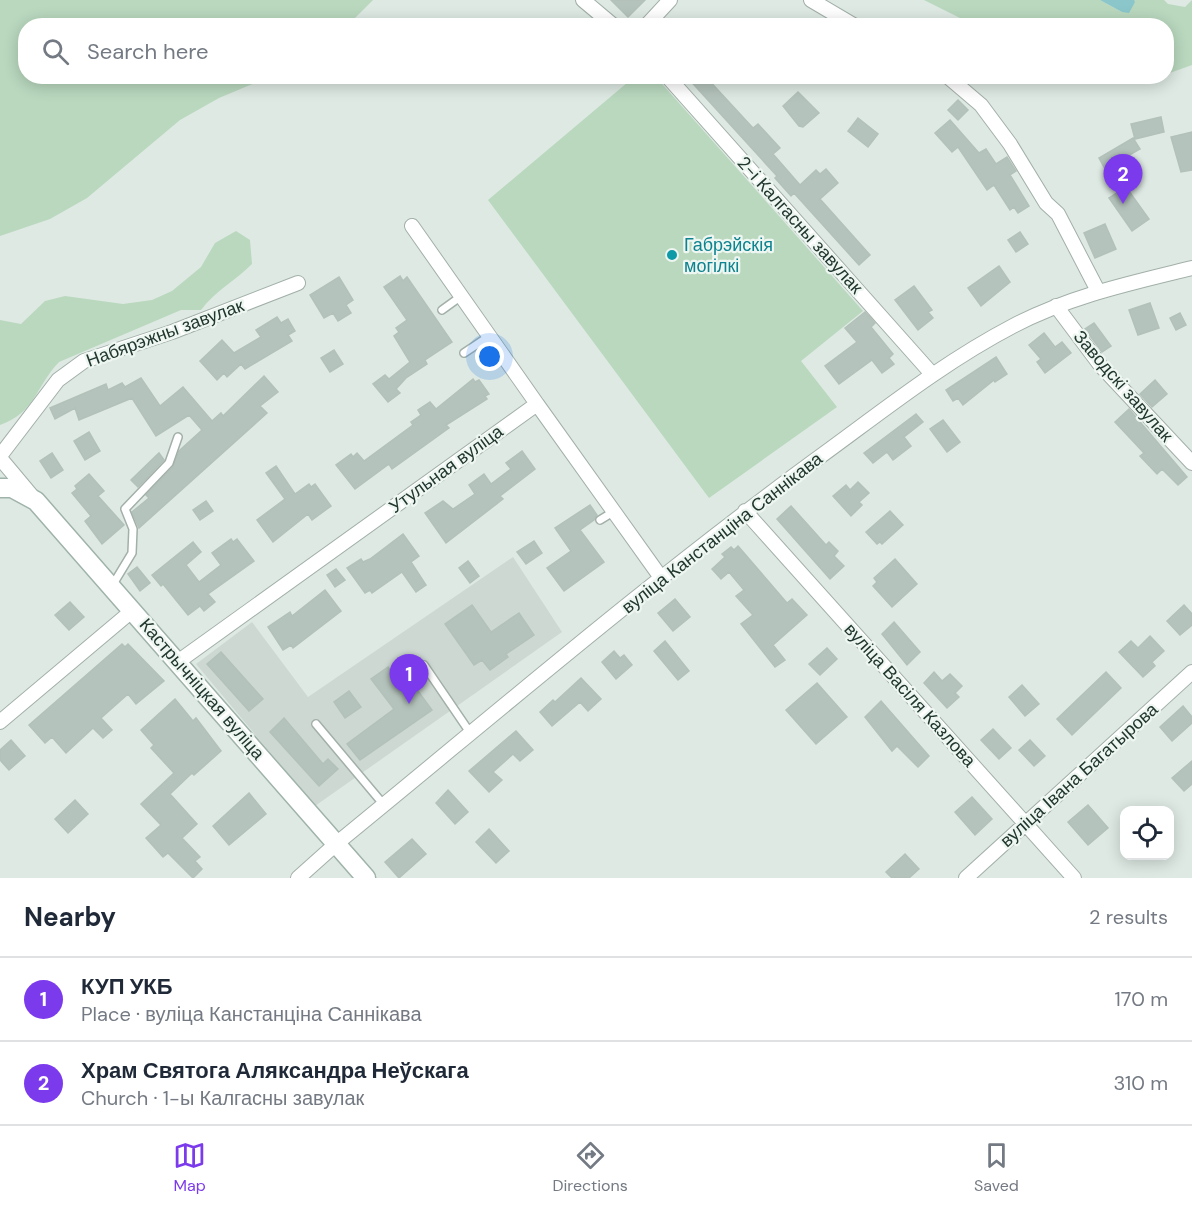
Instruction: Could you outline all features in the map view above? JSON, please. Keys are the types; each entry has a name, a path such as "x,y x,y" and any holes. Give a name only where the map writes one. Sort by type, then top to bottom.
{"main road":[{"path":"0,488 12,488 36,501"},
{"name":"Кастрычніцкая вуліца","path":"36,501 179,661 366,878"}],"street":[{"path":"583,0 604,18"},
{"path":"653,18 670,0"},
{"path":"811,0 841,18"},
{"name":"2-і Калгасны завулак","path":"675,84 933,374"},
{"path":"956,84 981,105 1010,144 1046,203 1058,214 1098,291"},
{"path":"412,226 488,337 662,579"},
{"name":"вуліца Канстанціна Саннікава","path":"298,878 336,844 745,512 933,374 1013,326 1056,306 1098,291 1192,268"},
{"name":"Набярэжны завулак","path":"0,457 58,380 84,361 172,332 297,283"},
{"name":"Заводскі завулак","path":"1056,306 1101,366 1192,463"},
{"name":"Утульная вуліца","path":"179,661 537,404"},
{"path":"0,457 36,501"},
{"name":"вуліца Васіля Казлова","path":"745,512 1074,878"},
{"path":"0,722 133,610"},
{"name":"вуліца Івана Багатырова","path":"966,878 1192,672"}],"lane":[{"path":"442,310 460,297"},
{"path":"464,353 488,337"},
{"path":"112,586 132,553 133,529 126,517 125,509 169,464 178,437"},
{"path":"600,520 613,512"},
{"path":"424,665 471,734"},
{"path":"316,724 384,805"}],"shaded area":[{"path":"513,557 562,632 315,806 196,664 252,622 308,697"}],"green space":[{"path":"0,0 373,0 355,18 18,18 18,84 252,84 219,98 180,120 87,198 50,219 0,236"},
{"path":"924,0 1100,0 1122,12 1134,0 1164,0 1168,4 1185,7 1192,0 1192,65 1174,71 1174,18 960,18"},
{"name":"Габрэйскія могілкі","path":"626,84 662,84 863,311 801,361 837,407 709,498 488,200"},
{"path":"236,231 250,240 252,264 212,297 201,310 181,310 59,362 28,406 12,420 0,425 0,320 21,324 45,301 65,296 123,304 152,300 172,291 201,267 215,243"}],"water":[{"path":"1100,0 1134,0 1135,2 1129,13 1122,12"}],"building":[{"path":"611,0 645,0 628,17"},
{"path":"693,84 712,84 753,128 758,124 780,148 773,154 800,185 816,170 820,174 826,169 838,183 820,199 870,255 859,265 794,193 791,196 775,178 777,176"},
{"path":"798,92 819,113 803,127 799,126 783,106"},
{"path":"958,100 968,110 958,120 948,110"},
{"path":"1161,117 1164,132 1135,139 1131,124"},
{"path":"858,118 878,134 868,147 848,131"},
{"path":"950,120 979,153 986,149 996,164 1007,157 1016,171 1010,175 1029,206 1018,213 1014,207 1010,210 994,185 987,190 958,147 952,152 935,133"},
{"path":"1192,132 1192,170 1181,172 1171,137"},
{"path":"1133,138 1140,149 1105,169 1099,158"},
{"path":"1126,187 1149,219 1132,231 1109,198"},
{"path":"1105,224 1116,249 1095,258 1084,233"},
{"path":"1020,232 1028,244 1016,252 1008,240"},
{"path":"999,266 1010,282 981,306 968,288"},
{"path":"400,276 403,281 407,277 452,342 425,360 427,364 406,378 396,389 400,393 388,402 373,384 385,375 389,379 410,362 394,336 399,332 396,328 407,320 384,287"},
{"path":"339,277 353,300 346,305 351,313 338,321 333,313 324,318 310,295"},
{"path":"914,286 932,310 928,312 933,318 918,330 895,300"},
{"path":"1150,303 1159,328 1138,335 1129,310"},
{"path":"865,312 875,323 871,327 893,354 889,358 894,364 882,373 872,360 839,384 825,366 857,342 845,328"},
{"path":"1180,313 1186,325 1176,330 1170,318"},
{"path":"277,317 281,323 288,319 295,331 288,335 292,341 245,369 241,364 227,377 224,373 217,380 200,361 222,340 234,353 261,337 256,330"},
{"path":"1094,323 1111,346 1102,352 1085,329"},
{"path":"1044,333 1055,347 1062,342 1071,353 1045,373 1037,362 1041,359 1029,345"},
{"path":"334,350 343,364 330,372 321,358"},
{"path":"996,357 1007,374 995,382 994,380 963,405 958,398 953,401 946,390"},
{"path":"264,376 278,392 260,406 267,413 139,528 132,512 149,498 146,495 173,467 179,451 202,430 189,415 156,436 132,398 79,420 75,408 55,419 50,408 106,384 108,390 122,383 125,387 141,378 160,406 183,387 212,421 221,413 223,416"},
{"path":"473,379 475,382 479,380 489,394 485,396 487,399 446,425 449,428 392,469 389,464 355,489 336,465 351,454 353,457 357,453 364,461 413,425 411,422 421,415 418,410 430,402 436,409"},
{"path":"1155,380 1167,394 1152,407 1140,394"},
{"path":"1129,409 1187,477 1178,485 1162,469 1157,474 1140,456 1144,453 1115,422"},
{"path":"916,414 923,422 904,437 911,446 893,460 887,452 873,463 864,453"},
{"path":"943,420 960,442 947,452 930,429"},
{"path":"89,432 100,451 85,460 74,441"},
{"path":"522,451 535,469 500,496 503,499 446,543 425,513 443,501 453,509 475,494 469,485 484,474 491,484 511,469 506,463"},
{"path":"52,453 63,470 51,478 40,461"},
{"path":"159,453 164,460 138,487 131,480"},
{"path":"276,466 295,494 309,484 311,487 315,484 331,506 312,520 308,514 273,542 257,520 285,499 266,473"},
{"path":"89,474 104,491 98,496 124,525 102,544 85,521 91,516 72,493 77,489 75,486"},
{"path":"858,482 869,493 859,502 862,505 851,516 833,496 846,485 850,490"},
{"path":"206,501 213,511 200,520 193,510"},
{"path":"590,505 597,515 580,530 604,562 564,591 547,568 571,551 555,528"},
{"path":"791,506 826,545 829,542 838,551 834,556 844,566 830,579 777,519"},
{"path":"890,511 903,525 882,544 880,542 877,544 866,532"},
{"path":"403,534 419,556 411,562 426,585 416,592 402,572 372,593 370,590 365,593 347,568 361,559 363,562 370,559"},
{"path":"231,539 233,542 237,539 254,561 208,594 215,602 204,611 200,606 188,615 163,584 161,586 152,575 193,542 201,552 186,565 199,582 221,565 212,553"},
{"path":"534,541 542,553 526,564 517,552"},
{"path":"738,546 787,603 792,599 807,615 773,645 785,660 775,667 741,624 753,615 736,596 744,590 729,572 721,579 712,569 725,557 722,554 731,547 734,550"},
{"path":"895,559 917,584 892,607 873,586 877,582 874,578"},
{"path":"468,561 479,576 470,583 459,568"},
{"path":"137,567 150,583 140,591 128,574"},
{"path":"336,569 345,580 335,587 327,575"},
{"path":"325,590 341,611 293,648 291,645 283,650 268,627 290,612 292,616"},
{"path":"675,599 690,617 673,631 658,613"},
{"path":"70,602 84,617 69,630 55,615"},
{"path":"472,605 491,632 519,613 534,635 506,654 508,657 490,670 482,660 474,665 445,624"},
{"path":"1184,605 1192,614 1192,625 1180,635 1167,621"},
{"path":"894,622 920,652 907,665 882,634"},
{"path":"1150,636 1164,651 1152,662 1155,666 1143,677 1119,652 1131,641 1138,648"},
{"path":"665,641 689,671 678,680 654,651"},
{"path":"122,644 125,647 128,644 164,681 136,704 128,694 101,718 112,730 103,738 93,728 66,753 52,737 45,743 29,725"},
{"path":"827,648 837,659 820,675 809,664"},
{"path":"614,651 620,658 624,655 632,665 616,679 602,662"},
{"path":"221,652 263,699 249,711 207,664"},
{"path":"399,665 432,710 360,760 347,744 394,709 371,679 388,667 391,671"},
{"path":"934,672 942,681 950,674 962,686 955,693 959,697 947,708 924,683"},
{"path":"1106,672 1121,688 1072,735 1057,719"},
{"path":"581,678 601,699 588,711 580,702 552,726 540,712 553,700 555,702"},
{"path":"817,683 847,717 816,744 786,710"},
{"path":"1022,685 1039,704 1025,716 1009,697"},
{"path":"349,691 361,707 345,718 334,702"},
{"path":"175,699 193,721 196,718 221,751 194,775 192,773 170,794 197,824 182,838 200,857 195,861 202,869 193,878 168,853 163,857 146,838 161,825 141,804 174,773 151,748 154,745 141,730"},
{"path":"881,701 929,756 918,767 897,746 892,751 865,717"},
{"path":"1183,706 1192,717 1192,723 1172,741 1160,727"},
{"path":"284,718 323,764 328,759 338,769 319,786 270,732"},
{"path":"993,729 1011,748 999,759 981,740"},
{"path":"516,731 533,750 520,761 513,754 493,772 502,780 489,792 469,771"},
{"path":"11,740 25,756 9,770 0,760 0,750"},
{"path":"1030,740 1045,756 1034,766 1019,750"},
{"path":"1192,761 1192,784 1184,791 1172,778"},
{"path":"448,790 468,812 455,824 436,803"},
{"path":"249,793 266,814 229,845 213,826"},
{"path":"972,797 992,819 975,835 955,812"},
{"path":"75,800 88,814 68,833 55,819"},
{"path":"1088,805 1108,828 1088,845 1068,822"},
{"path":"489,829 509,851 496,863 476,842"},
{"path":"412,839 426,854 399,878 385,862"},
{"path":"905,854 919,869 909,878 892,878 886,872"}],"place":[{"name":"Храм Святога Аляксандра Неўскага","path":"1123,204"},
{"name":"Габрэйскія могілкі","path":"672,255"},
{"name":"КУП УКБ","path":"409,704"}]}
